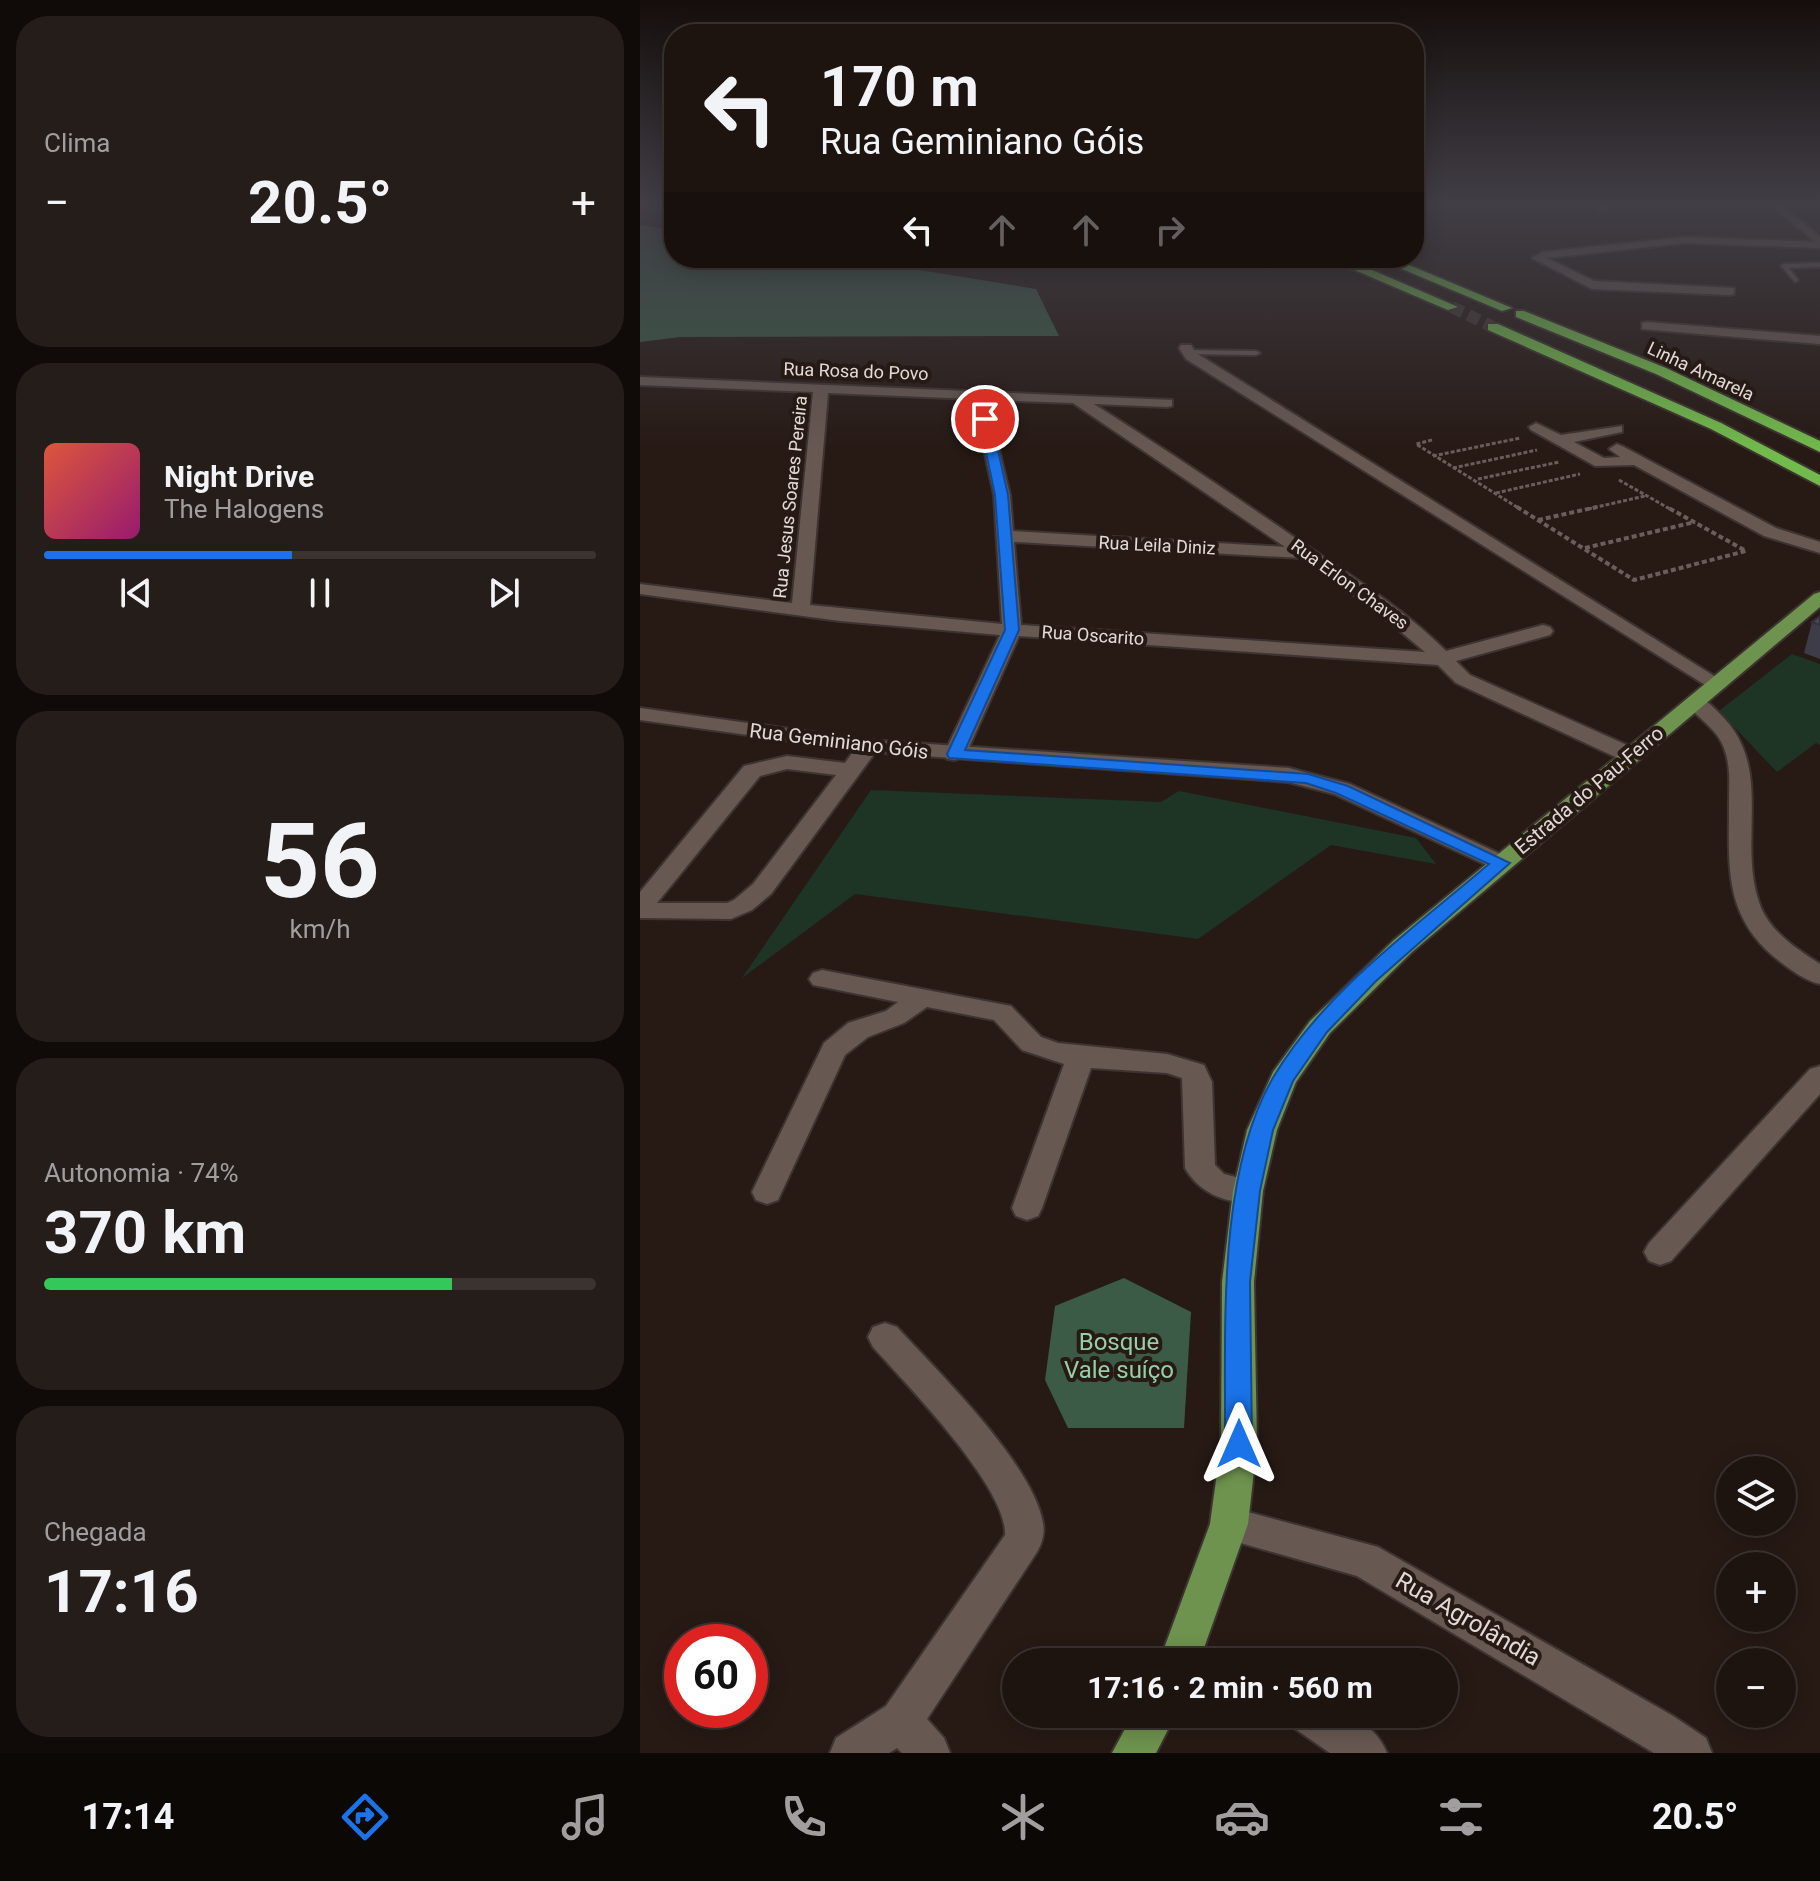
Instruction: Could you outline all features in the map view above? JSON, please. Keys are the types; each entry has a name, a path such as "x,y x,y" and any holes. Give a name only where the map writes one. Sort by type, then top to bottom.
{"highway":[{"path":"1404,287 1452,307"},
{"name":"Linha Amarela","path":"1453,287 1661,371 1820,447"},
{"path":"1493,327 1612,378 1820,481"}],"main road":[{"name":"Estrada do Pau-Ferro","path":"1184,1648 1229,1524 1239,1444 1238,1282 1248,1191 1262,1130 1283,1079 1320,1027 1369,977 1820,598"},
{"path":"1133,1753 1148,1728"}],"street":[{"path":"1635,287 1693,291"},
{"path":"1647,326 1820,340"},
{"path":"1187,350 1717,684"},
{"name":"Rua Rosa do Povo","path":"642,385 821,387 1167,403"},
{"name":"Rua Jesus Soares Pereira","path":"800,610 811,520 821,387"},
{"path":"955,754 1012,630 1002,495 979,394"},
{"name":"Rua Erlon Chaves","path":"1074,398 1309,553 1415,631 1440,659 1470,684 1630,755"},
{"path":"1561,422 1536,427 1583,457 1605,465 1635,460"},
{"path":"1560,443 1617,429"},
{"path":"1617,449 1770,532 1820,548"},
{"name":"Rua Leila Diniz","path":"1006,536 1309,553"},
{"name":"Rua Oscarito","path":"640,589 800,610 1012,630 1440,659 1543,631"},
{"path":"1695,702 1725,732 1735,747 1739,768 1743,891 1749,913 1765,937 1791,959 1820,976"},
{"name":"Rua Geminiano Góis","path":"640,714 869,746 1308,779 1342,789 1501,863"},
{"path":"640,909 731,911 743,905 762,889 869,746"},
{"path":"640,909 752,771 764,764 777,762 851,770"},
{"path":"822,979 1002,1012 1012,1018 1035,1046 1081,1056 1173,1064 1194,1072 1198,1082 1200,1168 1215,1184 1248,1191"},
{"path":"767,1192 834,1050 858,1030 895,1017 924,996"},
{"path":"1027,1208 1081,1056"},
{"path":"1660,1252 1820,1076"},
{"path":"851,1753 901,1721 1024,1540 1024,1520 1004,1479 885,1337"},
{"name":"Rua Agrolândia","path":"1229,1524 1365,1560 1691,1753"},
{"path":"901,1721 929,1753"},
{"path":"1329,1728 1366,1753"}],"lane":[{"path":"1187,350 1256,353"}],"path":[{"path":"1433,456 1536,434 1560,443"},
{"path":"1432,440 1416,444 1634,580 1746,551 1600,470 1583,457 1478,479"},
{"path":"1452,468 1560,443"},
{"path":"1494,493 1600,470"},
{"path":"1538,520 1646,495"},
{"path":"1584,549 1695,522"}],"green space":[{"path":"640,287 1022,287 1036,289 1059,336 680,337 640,342"},
{"path":"1792,654 1820,664 1820,745 1816,743 1777,772 1719,711"},
{"path":"871,790 1161,802 1179,791 1416,838 1436,864 1331,845 1198,939 855,894 742,978"},
{"name":"Bosque Vale suíço","path":"1124,1278 1191,1312 1184,1428 1068,1428 1045,1380 1055,1306"}],"tunnel":[{"path":"1452,307 1493,327"}],"route":[{"path":"985,419 1002,495 1012,630 955,754 1289,775 1342,789 1501,863 1369,977 1320,1027 1283,1079 1262,1130 1248,1191 1238,1282 1239,1444"}]}
